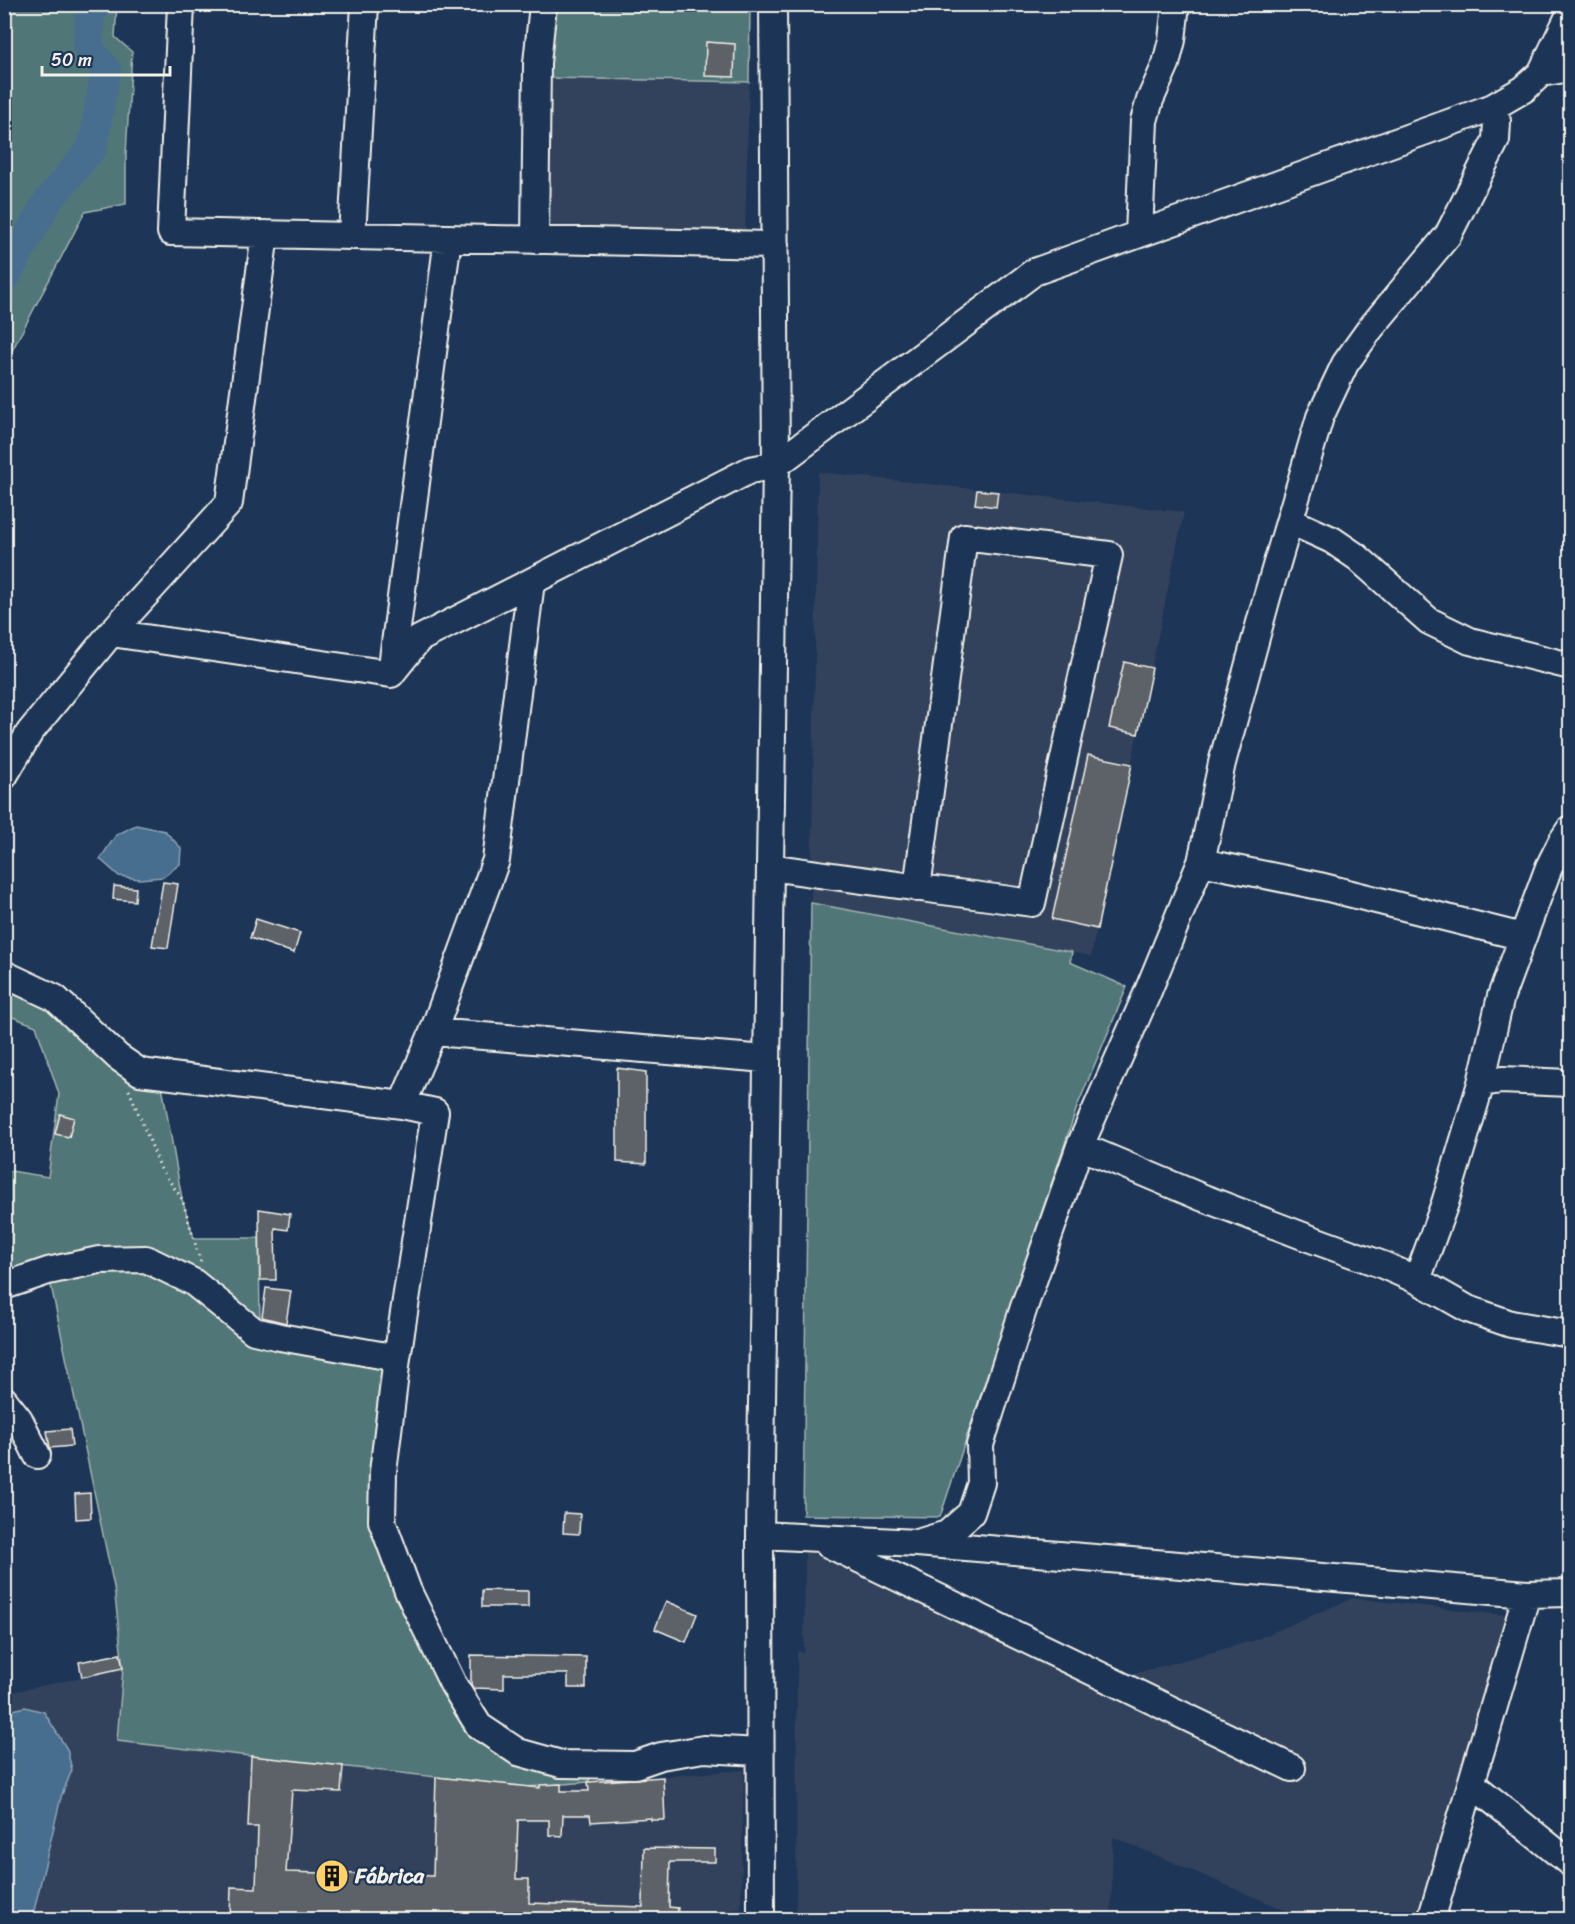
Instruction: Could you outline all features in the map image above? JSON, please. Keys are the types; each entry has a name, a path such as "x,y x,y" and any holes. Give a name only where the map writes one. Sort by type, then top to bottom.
{"street":[{"path":"181,4 171,232 775,245"},
{"path":"352,236 365,4"},
{"path":"535,240 537,63 543,4"},
{"path":"761,1920 760,1535 776,465 773,4"},
{"path":"1139,234 1144,121 1150,100 1166,64 1172,40 1176,4"},
{"path":"391,674 418,639 750,470 776,465 1034,272 1493,107 1524,89 1541,73 1570,14"},
{"path":"1541,73 1570,68"},
{"path":"917,1544 947,1534 971,1513 981,1483 980,1445 1024,1307 1080,1146 1146,996 1201,862 1222,763 1320,417 1345,364 1370,329 1448,235 1496,140 1497,121 1493,107"},
{"path":"4,777 30,732 111,633 230,503 265,234"},
{"path":"391,674 448,238"},
{"path":"1290,521 1332,540 1357,557 1429,621 1470,641 1570,666"},
{"path":"770,867 917,888 1032,903 1109,555 964,537 917,888"},
{"path":"402,1105 433,1032 496,860 531,582"},
{"path":"111,633 391,674"},
{"path":"1417,1280 1445,1203 1480,1083 1502,996 1549,867 1570,829"},
{"path":"1201,862 1324,887 1523,937"},
{"path":"4,974 55,998 118,1057 140,1072 402,1105 435,1112 397,1358 383,1472 382,1521 408,1591 453,1684 479,1726 518,1752 561,1764 635,1765 661,1756 704,1749 760,1752"},
{"path":"433,1032 767,1059"},
{"path":"1480,1083 1502,1080 1570,1083"},
{"path":"1080,1146 1201,1197 1383,1265 1417,1280 1468,1309 1511,1324 1570,1334"},
{"path":"4,1286 48,1271 99,1260 146,1259 193,1282 254,1331 397,1358"},
{"path":"4,1400 20,1419 37,1455"},
{"path":"760,1535 917,1544 1527,1594 1570,1593"},
{"path":"817,1539 1292,1767"},
{"path":"1431,1920 1527,1594"},
{"path":"1472,1784 1570,1863"}],"path":[{"path":"128,1089 161,1169 182,1199 201,1259 201,1271 193,1282"}],"shaded area":[{"path":"546,78 749,82 745,235 543,230"},
{"path":"818,472 1184,512 1091,956 811,903"},
{"path":"136,825 165,831 181,848 180,864 163,877 139,879 119,876 100,859 116,835"},
{"path":"805,1550 1117,1696 1126,1676 1252,1641 1353,1598 1512,1616 1420,1919 1306,1919 1113,1837 1111,1919 796,1920 797,1651 804,1653"},
{"path":"123,1668 117,1741 525,1787 744,1770 741,1909 729,1910 728,1920 5,1919 4,1694"},
{"path":"25,1707 44,1712 67,1749 72,1770 61,1797 32,1919 5,1919 5,1712"}],"green space":[{"path":"5,4 117,5 115,37 132,52 126,154 126,204 85,212 5,364"},
{"path":"558,5 750,5 749,82 546,78"},
{"path":"811,903 1072,952 1070,962 1127,987 1077,1107 940,1517 803,1515"},
{"path":"5,975 162,1086 182,1199 194,1238 259,1238 260,1325 397,1358 382,1521 453,1684 518,1752 600,1765 588,1782 525,1787 117,1741 123,1668 114,1587 48,1271 5,1286 4,1170 48,1177 59,1094 36,1026 5,1014"}],"building":[{"path":"706,42 735,44 734,77 705,76"},
{"path":"977,490 998,492 996,507 975,504"},
{"path":"1124,662 1152,668 1138,734 1109,728"},
{"path":"1088,755 1132,764 1097,929 1052,919"},
{"path":"163,882 178,884 168,948 152,946"},
{"path":"114,886 136,888 135,901 113,899"},
{"path":"256,919 300,933 294,953 250,938"},
{"path":"617,1068 646,1072 646,1164 617,1162"},
{"path":"60,1114 74,1118 69,1137 55,1134"},
{"path":"259,1209 290,1214 288,1230 275,1228 276,1280 260,1280"},
{"path":"266,1288 291,1291 286,1323 262,1317"},
{"path":"70,1429 72,1446 50,1448 47,1431"},
{"path":"90,1493 91,1518 76,1519 75,1494"},
{"path":"564,1513 580,1514 579,1534 563,1533"},
{"path":"482,1590 528,1591 528,1607 482,1607"},
{"path":"666,1601 697,1614 686,1642 655,1629"},
{"path":"120,1654 123,1668 82,1677 79,1662"},
{"path":"471,1655 586,1657 586,1688 568,1688 568,1674 504,1674 504,1689 473,1688"},
{"path":"251,1756 343,1766 341,1792 292,1790 286,1872 433,1876 436,1777 540,1788 540,1785 561,1784 561,1791 589,1791 588,1782 663,1777 665,1820 651,1820 651,1818 591,1822 590,1815 563,1815 562,1836 549,1835 549,1820 518,1820 516,1879 529,1879 529,1903 643,1907 644,1848 715,1849 715,1862 670,1862 669,1907 678,1908 677,1920 230,1920 231,1887 256,1888 258,1827 248,1827"}],"waterway":[{"path":"4,279 47,202 92,148 106,70 88,47 90,14 98,4"},
{"path":"4,1708 4,1723"}],"place":[{"name":"Fábrica","path":"332,1876"}]}
